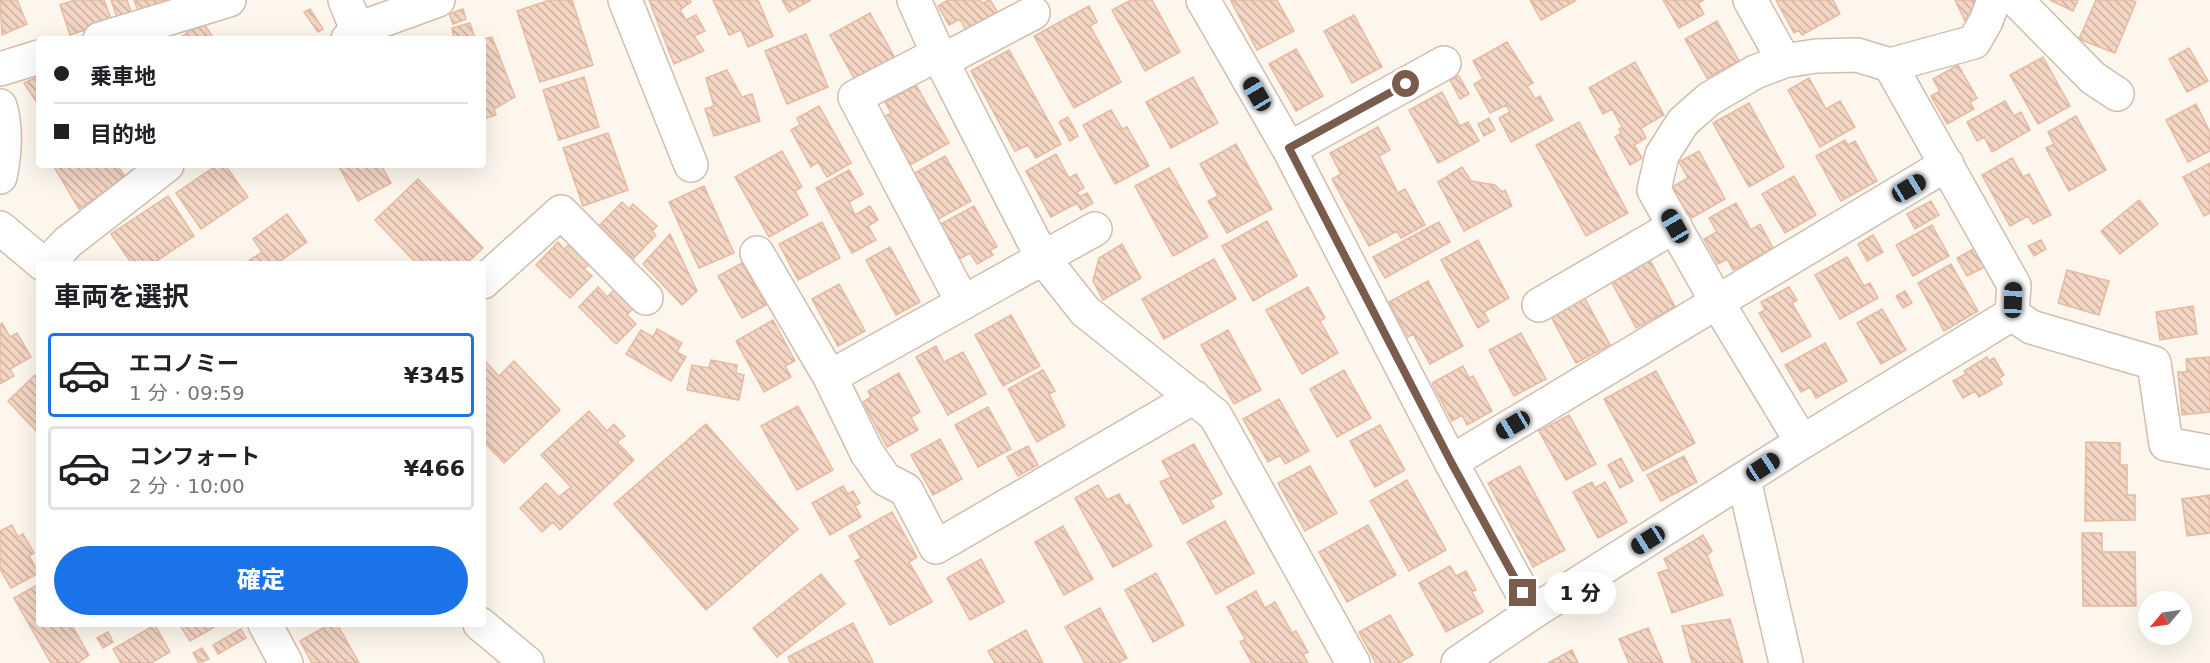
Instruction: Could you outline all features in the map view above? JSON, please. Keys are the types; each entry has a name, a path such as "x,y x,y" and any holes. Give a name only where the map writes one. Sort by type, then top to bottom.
{"street":[{"path":"110,36 229,0"},
{"path":"345,0 353,36 372,24 438,0"},
{"path":"625,0 691,165"},
{"path":"914,0 940,57 1042,257 1085,311 1215,415 1353,663"},
{"path":"1203,0 1289,148 1451,462 1533,612"},
{"path":"1750,0 1784,60"},
{"path":"1802,442 1717,302 1654,190 1662,155 1683,122 1709,99 1755,72 1784,60 1857,55 1890,65 1974,42 1986,21 1994,0"},
{"path":"2016,0 2093,78 2117,94"},
{"path":"963,303 855,97 1033,13"},
{"path":"0,69 36,58"},
{"path":"1289,148 1444,63"},
{"path":"1890,65 2014,285 2012,314"},
{"path":"0,106 5,123 4,156 0,177"},
{"path":"1451,462 1947,165"},
{"path":"48,261 68,242 163,168"},
{"path":"486,279 561,212 646,298"},
{"path":"1539,305 1675,226"},
{"path":"0,228 41,261"},
{"path":"830,377 1095,229"},
{"path":"757,253 830,377 867,453 885,479 906,489 936,547 1194,397"},
{"path":"1458,663 1533,612 1802,442 2012,314"},
{"path":"2012,314 2031,327 2154,363 2166,444 2210,452"},
{"path":"1744,480 1786,663"},
{"path":"267,627 286,663"},
{"path":"484,627 527,663"}],"building":[{"path":"0,0 17,0 27,24 2,35"},
{"path":"75,0 104,0 112,21 70,35 60,5"},
{"path":"111,0 127,0 132,15 118,20"},
{"path":"134,0 178,0 139,13"},
{"path":"550,0 572,0 593,65 540,82 517,11"},
{"path":"649,0 690,0 691,2 680,10 686,20 696,15 705,31 694,36 704,51 674,64"},
{"path":"713,0 758,0 773,36 748,47 741,30 729,35"},
{"path":"782,0 811,0 789,12"},
{"path":"948,0 980,0 982,3 990,0 998,13 966,31 960,19 949,25 938,6"},
{"path":"1131,0 1152,0 1180,52 1145,71 1112,10"},
{"path":"1277,0 1294,31 1257,50 1231,1"},
{"path":"1530,0 1575,0 1575,1 1541,20"},
{"path":"1663,0 1704,0 1698,3 1704,14 1679,28"},
{"path":"1776,0 1833,0 1840,14 1802,35 1799,30 1794,33"},
{"path":"1955,0 1978,0 1965,21"},
{"path":"2050,0 2078,0 2073,11"},
{"path":"2096,0 2136,2 2115,53 2079,39"},
{"path":"1089,6 1097,22 1090,26 1121,82 1074,108 1034,36"},
{"path":"310,9 323,29 318,32 304,12"},
{"path":"463,9 466,19 453,24 449,14"},
{"path":"870,13 895,58 855,80 830,35"},
{"path":"1354,15 1382,67 1352,83 1324,31"},
{"path":"1717,21 1739,61 1707,78 1685,39"},
{"path":"203,22 212,36 182,36"},
{"path":"470,23 474,36 453,36 452,28"},
{"path":"806,34 828,87 787,104 765,51"},
{"path":"492,37 515,97 494,109 496,115 486,118 486,38"},
{"path":"1507,42 1533,83 1527,86 1535,99 1540,96 1553,120 1511,142 1499,118 1510,112 1506,105 1490,113 1474,84 1483,79 1473,61"},
{"path":"2189,48 2208,81 2187,92 2169,59"},
{"path":"1296,49 1323,96 1296,111 1269,64"},
{"path":"1009,50 1061,144 1036,158 1028,145 1015,151 971,71"},
{"path":"2043,57 2070,106 2038,124 2010,75"},
{"path":"1635,62 1664,115 1641,128 1646,138 1634,145 1642,158 1630,165 1615,137 1621,133 1619,129 1622,127 1612,109 1603,114 1589,88"},
{"path":"1958,65 1977,98 1970,102 1974,109 1947,124 1931,96 1940,91 1933,79"},
{"path":"727,70 742,97 752,94 760,121 714,136 705,109 714,106 706,78"},
{"path":"1459,76 1469,94 1460,99 1450,80"},
{"path":"36,77 36,101 24,83"},
{"path":"584,77 599,127 559,140 543,90"},
{"path":"1193,77 1218,123 1171,148 1146,102"},
{"path":"1809,78 1826,109 1840,101 1855,127 1820,147 1788,90"},
{"path":"916,85 949,143 910,165 884,117 891,113 885,102"},
{"path":"1442,92 1460,126 1468,122 1479,141 1438,163 1409,110"},
{"path":"2005,101 2014,116 2021,112 2030,130 1992,152 1984,137 1977,141 1967,122"},
{"path":"1749,103 1784,167 1749,187 1713,123"},
{"path":"2196,104 2210,132 2210,151 2188,162 2166,120"},
{"path":"819,106 851,163 827,177 818,162 811,167 791,130 800,125 797,118"},
{"path":"1111,110 1122,129 1127,127 1149,166 1115,184 1083,125"},
{"path":"2076,116 2106,170 2069,191 2046,148 2054,144 2048,132"},
{"path":"1068,117 1078,136 1070,141 1059,122"},
{"path":"1489,118 1495,130 1484,136 1478,124"},
{"path":"1579,122 1628,213 1586,236 1536,145"},
{"path":"1378,127 1390,150 1379,156 1398,193 1405,189 1425,225 1401,238 1397,231 1369,246 1332,179 1341,174 1330,153"},
{"path":"608,133 628,190 583,206 563,148"},
{"path":"1845,140 1848,145 1855,141 1877,181 1841,201 1816,156"},
{"path":"1236,144 1272,209 1227,233 1208,201 1218,196 1200,164"},
{"path":"782,151 802,187 795,191 808,215 769,237 735,177"},
{"path":"1699,151 1725,199 1690,219 1672,187 1688,178 1679,162"},
{"path":"1056,154 1069,178 1076,174 1084,188 1077,192 1080,197 1087,193 1093,203 1081,210 1077,203 1051,217 1026,171"},
{"path":"945,156 971,201 938,219 913,174"},
{"path":"2012,158 2023,177 2029,174 2051,215 2033,224 2028,216 2010,226 1982,175"},
{"path":"2210,163 2210,213 2204,216 2183,177"},
{"path":"1462,167 1471,181 1495,185 1502,192 1505,190 1512,206 1464,231 1438,182"},
{"path":"55,168 119,168 126,178 79,209"},
{"path":"213,168 227,168 248,197 201,229 176,193"},
{"path":"340,168 383,168 391,183 358,201"},
{"path":"1169,168 1208,237 1173,256 1135,186"},
{"path":"849,170 863,194 849,202 855,215 870,206 878,220 868,226 876,240 852,253 816,188"},
{"path":"1794,176 1816,215 1785,233 1762,194"},
{"path":"418,179 483,248 469,261 414,261 375,220"},
{"path":"704,186 734,253 699,268 669,202"},
{"path":"168,196 194,236 156,261 130,261 111,234"},
{"path":"2139,200 2158,224 2120,254 2101,231"},
{"path":"1931,201 1939,215 1915,229 1907,214"},
{"path":"622,202 629,209 633,204 657,226 652,231 656,235 633,259 599,226"},
{"path":"1736,203 1751,230 1760,224 1773,248 1733,270 1727,259 1718,264 1704,239 1717,232 1709,218"},
{"path":"974,206 997,247 990,250 993,255 977,264 970,253 958,260 939,225"},
{"path":"287,214 307,242 280,261 248,261 262,252 253,239"},
{"path":"1267,221 1297,276 1253,301 1222,246"},
{"path":"822,222 840,258 798,280 779,244"},
{"path":"1439,222 1450,242 1385,278 1373,257"},
{"path":"1932,225 1949,256 1913,276 1896,245"},
{"path":"670,234 697,291 682,305 643,264"},
{"path":"1873,235 1883,252 1867,261 1858,244"},
{"path":"1478,240 1509,298 1484,312 1489,321 1478,328 1441,260"},
{"path":"2041,240 2046,249 2034,256 2028,246"},
{"path":"558,242 564,249 570,244 589,264 584,269 592,276 570,298 536,265"},
{"path":"1122,244 1141,278 1103,300 1093,281 1099,258"},
{"path":"890,247 920,302 896,315 866,260"},
{"path":"1975,248 1985,267 1967,276 1957,258"},
{"path":"1847,257 1864,286 1870,283 1878,298 1840,319 1815,275"},
{"path":"1649,258 1675,307 1636,328 1610,279"},
{"path":"1214,259 1236,299 1164,339 1142,299"},
{"path":"742,263 766,305 742,318 718,276"},
{"path":"1951,264 1978,311 1944,331 1918,283"},
{"path":"2067,270 2109,281 2099,315 2058,303"},
{"path":"1428,281 1463,346 1430,364 1413,334 1408,337 1389,302"},
{"path":"839,284 865,331 838,346 812,299"},
{"path":"598,287 607,297 614,290 633,308 627,315 636,324 616,344 579,307"},
{"path":"1308,287 1325,318 1320,321 1338,353 1302,374 1266,310"},
{"path":"1789,287 1797,300 1792,303 1811,336 1782,352 1759,313 1765,310 1761,302"},
{"path":"1905,291 1912,303 1903,308 1896,296"},
{"path":"1583,295 1610,345 1576,363 1549,313"},
{"path":"2193,306 2197,334 2160,340 2156,312"},
{"path":"1882,309 1906,350 1881,364 1857,323"},
{"path":"1011,315 1040,366 1003,386 975,335"},
{"path":"773,320 795,361 785,366 791,377 764,392 736,341"},
{"path":"2,323 10,337 17,333 31,357 10,369 14,376 0,384 0,325"},
{"path":"657,329 682,343 677,352 686,357 671,381 626,354 641,330 653,337"},
{"path":"1228,330 1261,390 1234,404 1201,345"},
{"path":"1521,333 1546,379 1514,396 1489,350"},
{"path":"1825,343 1847,381 1816,398 1810,387 1801,392 1785,365"},
{"path":"936,346 944,362 963,352 986,394 948,415 916,357"},
{"path":"1987,357 1989,361 1994,358 2004,375 1999,378 2002,384 1979,397 1975,391 1963,398 1953,381 1966,374 1964,371"},
{"path":"2210,357 2210,412 2182,415 2178,372 2187,372 2186,359"},
{"path":"711,360 737,365 736,373 744,375 739,400 687,390 692,365 709,368"},
{"path":"514,361 560,410 504,463 486,444 486,362 499,376"},
{"path":"1463,366 1469,378 1473,376 1492,411 1467,425 1462,415 1452,421 1432,383"},
{"path":"1043,370 1055,391 1049,394 1065,426 1037,442 1008,389"},
{"path":"1344,370 1371,418 1337,437 1310,389"},
{"path":"1656,371 1695,443 1643,471 1604,399"},
{"path":"899,373 920,412 911,417 918,430 887,447 863,402 871,397 868,391"},
{"path":"36,376 36,431 8,401"},
{"path":"1279,399 1309,451 1285,464 1280,455 1268,462 1243,419"},
{"path":"798,406 833,470 797,490 761,426"},
{"path":"988,407 1011,449 978,467 955,425"},
{"path":"589,411 607,431 614,424 625,436 617,442 634,460 560,530 553,522 542,532 520,508 546,483 559,497 571,487 541,455"},
{"path":"1569,415 1596,464 1566,480 1539,431"},
{"path":"706,424 798,529 706,610 614,504"},
{"path":"1380,425 1405,470 1375,487 1350,441"},
{"path":"940,439 962,479 933,495 911,455"},
{"path":"2086,442 2120,443 2120,465 2127,465 2127,495 2135,495 2135,520 2085,521"},
{"path":"1194,444 1222,494 1210,500 1214,507 1183,524 1160,482 1171,477 1162,461"},
{"path":"1028,446 1038,465 1018,476 1007,457"},
{"path":"1684,456 1697,482 1661,501 1647,475"},
{"path":"1621,458 1633,481 1620,488 1608,465"},
{"path":"1310,466 1337,513 1305,531 1278,483"},
{"path":"1520,466 1565,550 1533,567 1488,483"},
{"path":"1407,480 1446,550 1409,571 1370,501"},
{"path":"1592,482 1595,488 1605,482 1627,522 1598,538 1573,492"},
{"path":"1098,485 1107,500 1119,494 1126,506 1129,504 1152,546 1113,567 1075,498"},
{"path":"843,486 848,494 853,491 860,503 855,506 861,517 830,535 812,503"},
{"path":"2210,495 2210,533 2187,536 2182,499"},
{"path":"892,512 917,557 909,562 932,602 890,625 855,561 861,558 849,536"},
{"path":"1225,521 1254,573 1216,594 1187,542"},
{"path":"12,525 18,537 23,534 34,553 29,556 36,568 36,575 11,588 0,569 0,531"},
{"path":"1368,525 1396,575 1347,602 1319,552"},
{"path":"1063,526 1093,579 1064,595 1035,542"},
{"path":"2082,533 2102,533 2102,552 2135,552 2136,606 2083,606"},
{"path":"1703,535 1712,551 1707,555 1723,595 1672,613 1658,573 1669,569 1664,559"},
{"path":"981,559 1004,602 970,620 947,578"},
{"path":"1450,566 1456,576 1466,571 1476,590 1472,592 1483,612 1446,632 1419,583"},
{"path":"1156,573 1184,625 1153,642 1125,590"},
{"path":"821,574 845,604 777,657 753,628"},
{"path":"36,586 36,627 73,627 89,655 78,663 51,663 14,598"},
{"path":"1256,591 1265,608 1275,602 1292,633 1296,631 1308,652 1303,654 1308,663 1252,663 1240,642 1245,639 1227,607"},
{"path":"1100,608 1127,658 1118,663 1085,663 1065,627"},
{"path":"1390,615 1413,655 1399,663 1376,663 1359,632"},
{"path":"1730,619 1743,663 1692,663 1682,626"},
{"path":"853,623 873,662 791,663 788,657"},
{"path":"152,627 156,627 170,652 151,663 121,663 113,649"},
{"path":"181,627 215,627 190,641"},
{"path":"325,627 339,627 359,663 312,663 300,641"},
{"path":"1648,628 1663,663 1629,663 1619,639"},
{"path":"241,629 246,638 218,654 213,645"},
{"path":"1026,630 1043,663 995,663 988,651"},
{"path":"108,632 113,642 103,648 97,638"},
{"path":"202,648 209,659 199,663 193,653"},
{"path":"1572,650 1578,663 1548,663"}],"route":[{"path":"1406,84 1289,148 1451,462 1523,593"}]}
